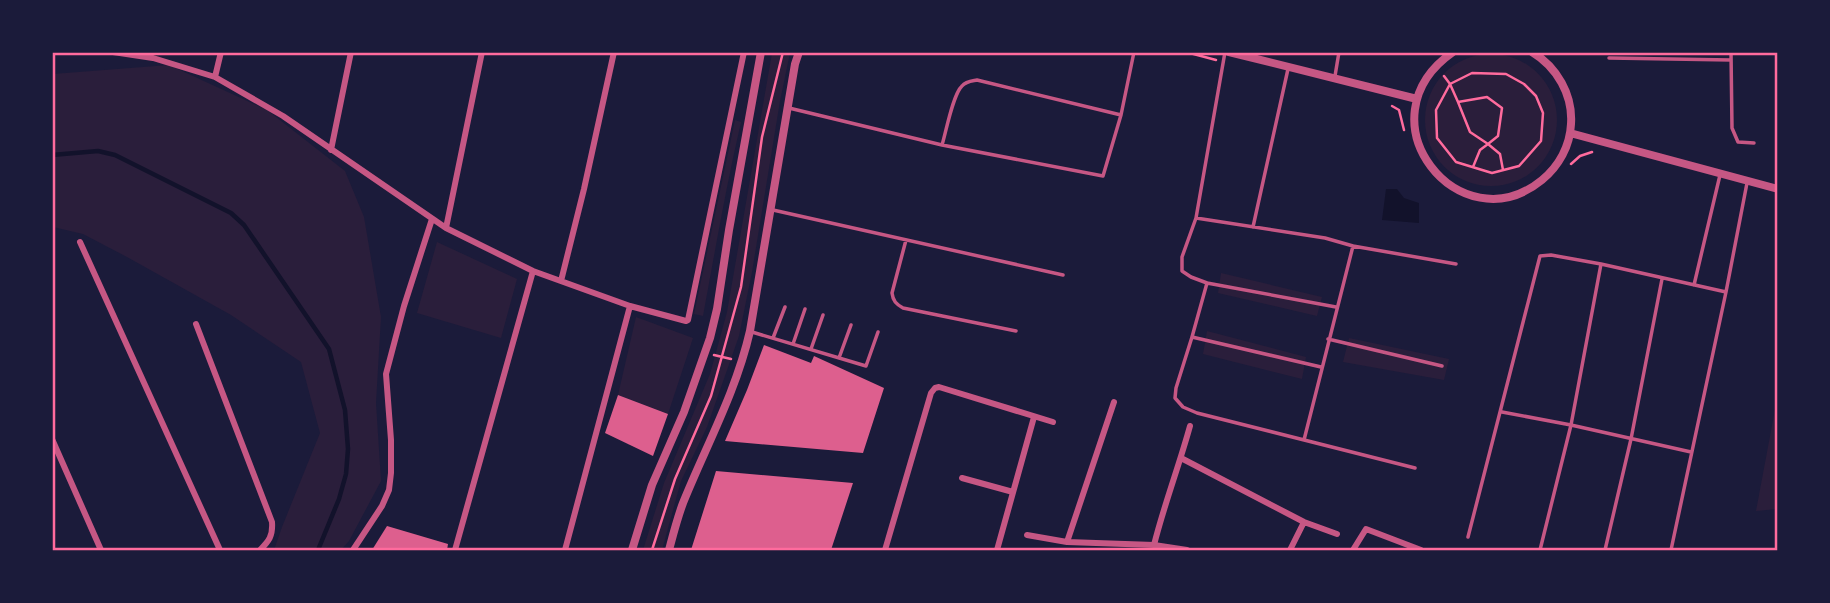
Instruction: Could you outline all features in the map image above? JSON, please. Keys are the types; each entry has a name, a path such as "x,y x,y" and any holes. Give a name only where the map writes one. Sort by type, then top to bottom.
{"street":[{"path":"113,52 153,58 215,77 283,116 446,228 533,271 630,306 687,321 744,52"},
{"path":"215,77 221,52"},
{"path":"331,150 351,52"},
{"path":"446,228 482,52"},
{"path":"561,281 614,52"},
{"path":"632,551 652,485 684,412 710,338 761,52"},
{"path":"669,551 682,505 733,389 745,354 799,52"},
{"path":"1227,52 1418,99"},
{"path":"1453,52 1424,82 1414,122 1419,146 1430,167 1448,184 1469,194 1493,198 1517,194 1548,175 1562,156 1570,133 1571,111 1566,90 1547,63 1532,52"},
{"path":"1570,133 1777,189"},
{"path":"353,551 382,506 389,490 391,473 386,374 400,319 432,219"},
{"path":"80,242 220,551"},
{"path":"455,551 533,271"},
{"path":"565,551 630,306"},
{"path":"196,324 272,522 273,532 260,551"},
{"path":"885,551 931,393 935,388 1053,422"},
{"path":"1068,542 1114,402"},
{"path":"997,551 1034,417"},
{"path":"1154,545 1190,426"},
{"path":"52,439 101,551"},
{"path":"1181,458 1304,522 1337,534"},
{"path":"962,478 1013,492"},
{"path":"1290,551 1304,522"},
{"path":"1353,551 1366,529 1421,551"},
{"path":"1027,535 1068,542 1154,545 1187,551"}],"lane":[{"path":"788,108 942,145 1103,176 1121,115 1135,52"},
{"path":"1227,52 1196,218 1182,257 1182,271 1207,283 1336,307"},
{"path":"1334,78 1339,52"},
{"path":"1731,52 1732,128 1738,142 1754,143"},
{"path":"1609,58 1731,60"},
{"path":"1253,227 1289,67"},
{"path":"942,145 957,94 969,81 978,80 1121,115"},
{"path":"1694,285 1720,173"},
{"path":"1671,551 1748,181"},
{"path":"771,209 1063,275"},
{"path":"1196,218 1325,238 1353,246 1457,264"},
{"path":"906,240 892,293 896,304 903,308 1016,331"},
{"path":"1304,440 1353,246"},
{"path":"1468,537 1541,256 1551,255 1601,264 1726,292"},
{"path":"1540,551 1571,425 1601,264"},
{"path":"1605,551 1632,439 1662,278"},
{"path":"1207,283 1175,398 1183,407 1197,413 1415,468"},
{"path":"773,338 785,307"},
{"path":"793,344 805,309"},
{"path":"811,349 823,315"},
{"path":"839,358 850,325"},
{"path":"750,331 866,366 878,332"},
{"path":"1192,337 1321,368"},
{"path":"1328,340 1442,366"},
{"path":"1501,412 1691,452"}],"path":[{"path":"1436,67 1450,84 1469,132 1500,154 1503,170"},
{"path":"1472,73 1506,74 1524,84 1536,96 1543,113 1541,141 1519,166 1492,173 1456,162 1437,138 1436,110 1450,84 1472,73"},
{"path":"1458,102 1487,97 1502,108 1498,136 1480,150 1473,167"}],"shaded area":[{"path":"772,53 790,53 739,336 707,427 681,481 662,550 643,550 664,483 710,374 727,312"},
{"path":"1491,54 1516,59 1538,73 1552,95 1557,120 1552,145 1538,167 1516,181 1491,186 1466,181 1444,167 1430,145 1425,120 1430,95 1444,73 1466,59"},
{"path":"169,65 267,110 345,171 364,217 381,317 376,403 381,481 349,541 341,550 274,550 320,433 301,362 231,315 127,257 83,234 53,227 53,74"},
{"path":"735,120 741,122 703,316 694,314"},
{"path":"1386,189 1397,189 1404,198 1419,203 1419,223 1382,220"},
{"path":"437,242 517,279 501,338 417,313"},
{"path":"1221,273 1322,297 1317,316 1218,293"},
{"path":"636,317 693,338 668,414 618,395"},
{"path":"1207,331 1306,357 1302,379 1203,354"},
{"path":"1349,338 1449,359 1444,380 1343,362"},
{"path":"1777,396 1777,509 1756,511 1776,404"}],"building":[{"path":"764,345 811,363 814,356 884,388 863,453 725,441"},
{"path":"618,395 668,414 653,456 605,433"},
{"path":"716,471 853,483 831,550 691,550"},
{"path":"387,526 448,544 447,550 372,550"}],"waterway":[{"path":"52,155 98,151 115,155 231,213 244,225 329,349 345,410 348,449 346,474 339,499 318,550"}]}
